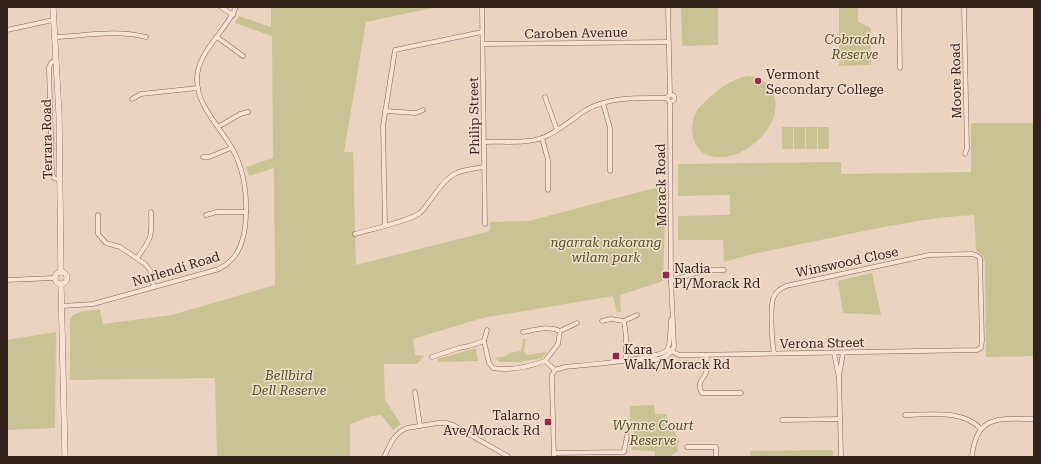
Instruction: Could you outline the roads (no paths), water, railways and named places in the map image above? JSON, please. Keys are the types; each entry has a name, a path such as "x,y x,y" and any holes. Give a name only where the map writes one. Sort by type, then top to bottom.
{"main road":[{"name":"Terrara Road","path":"53,7 59,114 60,272"},
{"path":"62,285 57,284 54,278 56,274 60,272 65,273 68,278 62,285 65,457"}],"street":[{"path":"221,7 233,15"},
{"name":"Nurlendi Road","path":"62,306 93,304 218,269 233,260 243,241 246,212 245,186 238,160 201,100 197,80 204,55 233,15 236,7"},
{"name":"Philip Street","path":"482,7 485,224"},
{"name":"Morack Road","path":"668,7 672,316 670,350"},
{"path":"899,7 900,68"},
{"name":"Moore Road","path":"964,7 967,148 965,154"},
{"path":"7,30 54,20"},
{"path":"385,225 383,126 396,50 482,32"},
{"path":"54,37 81,36 98,33 133,34 146,37"},
{"path":"217,37 243,56"},
{"name":"Caroben Avenue","path":"483,44 669,42"},
{"path":"132,99 141,94 198,88"},
{"path":"545,97 557,130"},
{"path":"484,142 530,141 542,138 587,110 603,103 618,99 669,98"},
{"path":"603,103 610,128 610,171"},
{"path":"385,111 416,114 423,110"},
{"path":"218,127 240,114 248,112"},
{"path":"542,138 548,160 548,190"},
{"path":"203,157 209,157 231,148"},
{"path":"355,234 419,213 425,208 442,184 449,177 464,171 484,167"},
{"path":"137,258 150,241 152,229 151,212"},
{"path":"206,215 216,212 246,212"},
{"path":"98,215 98,234 106,243 120,247 145,264 150,270 154,287"},
{"name":"Winswood Close","path":"774,354 772,328 773,299 779,289 786,286 929,255 972,254 978,256 981,262"},
{"name":"Verona Street","path":"670,350 679,354 706,355 977,350 981,348 982,341 981,262"},
{"path":"671,281 705,270 724,270"},
{"path":"7,280 54,278"},
{"path":"602,321 611,319 624,321 637,315"},
{"path":"624,321 626,336 626,360"},
{"path":"560,331 577,323"},
{"path":"523,332 548,328 554,328 560,331"},
{"path":"487,330 484,341 489,363 493,368 513,369 545,362 558,344 560,331"},
{"path":"432,357 484,341"},
{"path":"554,370 565,367 640,359 670,350"},
{"path":"834,353 839,378 841,457"},
{"path":"839,378 842,367 843,353"},
{"path":"706,355 708,370 700,381 700,390 702,394 741,393"},
{"path":"545,362 554,370"},
{"path":"554,370 552,374 554,455 624,452"},
{"path":"415,392 420,426"},
{"path":"905,415 953,415 966,418 981,428"},
{"path":"782,420 840,419"},
{"path":"972,457 973,444 981,428 996,420 1034,419"},
{"path":"384,457 396,434 407,428 446,423 458,428 509,457"},
{"path":"627,436 624,452 627,457"},
{"path":"687,447 716,447 716,457"}],"place":[{"name":"Vermont Secondary College","path":"758,81"},
{"name":"Nadia Pl/Morack Rd","path":"666,275"},
{"name":"Kara Walk/Morack Rd","path":"616,356"},
{"name":"Talarno Ave/Morack Rd","path":"548,422"}],"park label":[{"name":"Cobradah Reserve","path":"855,46"},
{"name":"ngarrak nakorang wilam park","path":"606,250"},
{"name":"Bellbird Dell Reserve","path":"289,382"},
{"name":"Wynne Court Reserve","path":"653,432"}]}
